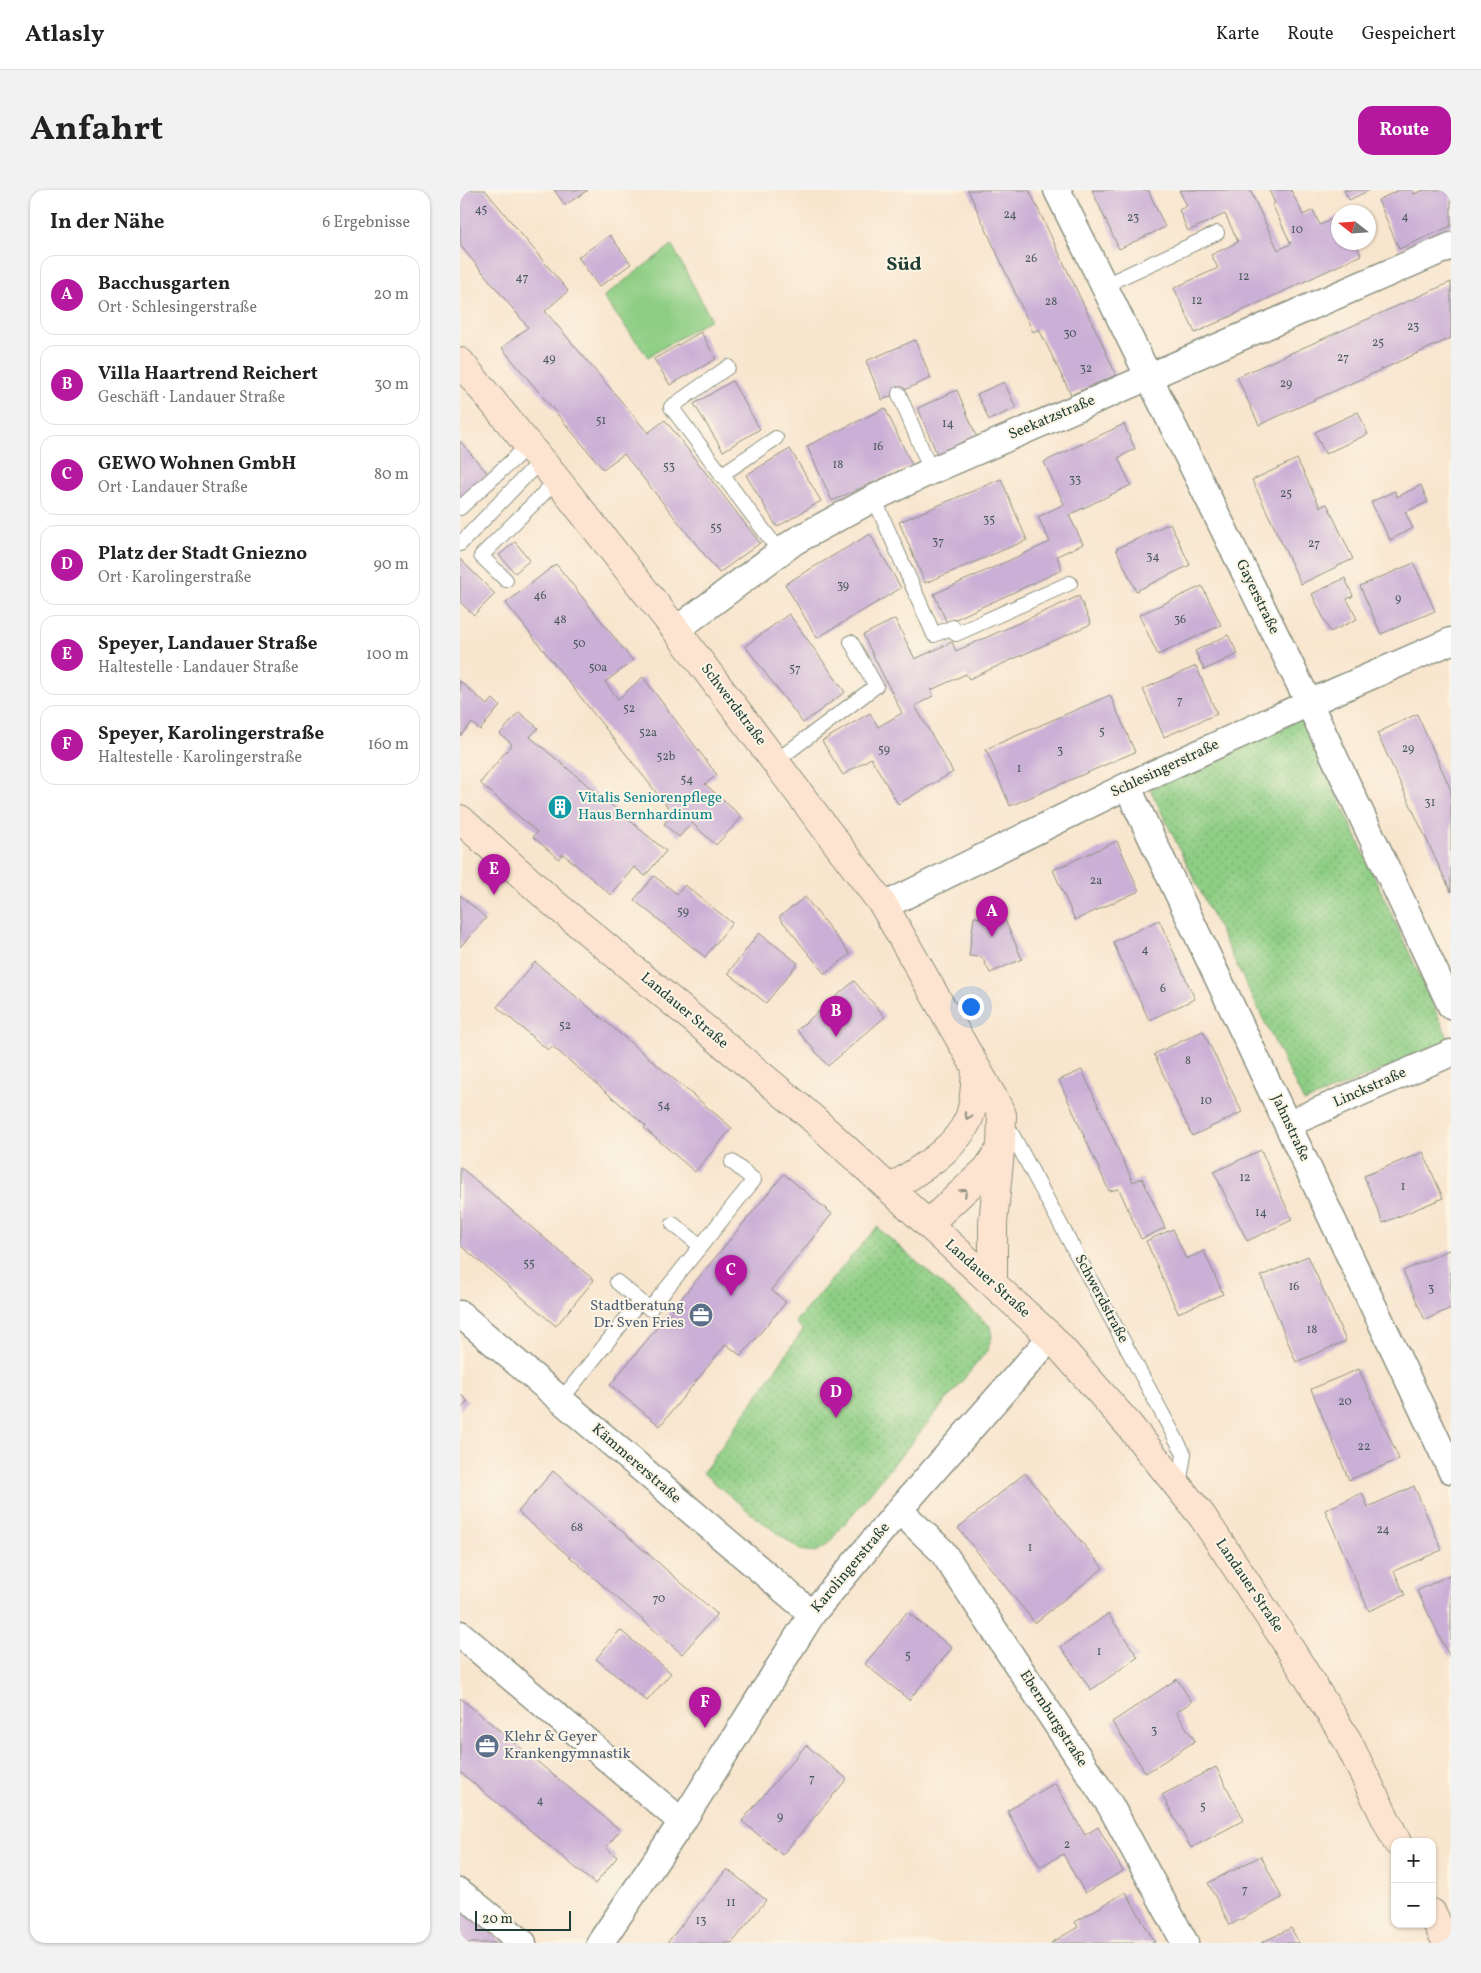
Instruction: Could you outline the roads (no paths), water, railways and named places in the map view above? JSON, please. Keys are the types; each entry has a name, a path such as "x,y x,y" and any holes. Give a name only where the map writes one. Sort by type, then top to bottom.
{"main road":[{"name":"Schwerdstraße","path":"460,362 542,461 676,630 884,906 996,1101 1002,1115 1001,1148 993,1223 992,1284"},
{"name":"Landauer Straße","path":"460,819 551,901 809,1115 1050,1337 1128,1424 1202,1516 1282,1636 1347,1740 1395,1838"},
{"path":"890,1189 938,1155 958,1136 969,1118 974,1099 976,1068"},
{"path":"928,1224 987,1169 1001,1148"},
{"path":"1436,1921 1447,1943"}],"street":[{"name":"Gayerstraße","path":"1058,190 1309,703 1451,1006"},
{"name":"Seekatzstraße","path":"676,630 795,541 874,498 931,471 1451,246"},
{"name":"Schlesingerstraße","path":"884,906 1127,786 1451,641"},
{"name":"Jahnstraße","path":"1127,786 1451,1470"},
{"name":"Linckstraße","path":"1288,1124 1451,1053"},
{"name":"Kämmererstraße","path":"460,1314 812,1614"},
{"name":"Karolingerstraße","path":"600,1943 682,1822 812,1614 899,1510 1050,1337"},
{"name":"Ebernburgstraße","path":"899,1510 942,1550 1110,1805 1185,1943"},
{"path":"460,1634 682,1822"},
{"path":"460,1892 522,1943"}],"lane":[{"path":"1105,286 1217,233"},
{"path":"728,367 671,407 780,552"},
{"path":"899,394 931,471"},
{"path":"721,475 776,438"},
{"path":"460,508 542,461"},
{"path":"460,544 542,461"},
{"path":"506,580 481,556 542,461"},
{"path":"874,498 934,635 953,627 956,634 1070,584"},
{"path":"776,761 876,686 851,642"},
{"name":"Schwerdstraße","path":"1002,1115 1184,1454 1179,1487"},
{"path":"617,1282 650,1310 754,1180 732,1162"},
{"path":"673,1224 701,1246"},
{"path":"561,1400 640,1301"}],"place":[{"name":"Vitalis Seniorenpflege Haus Bernhardinum","path":"560,807"},
{"name":"Speyer, Landauer Straße","path":"494,895"},
{"name":"Bacchusgarten","path":"992,937"},
{"name":"Villa Haartrend Reichert","path":"836,1037"},
{"name":"GEWO Wohnen GmbH","path":"731,1296"},
{"name":"Stadtberatung Dr. Sven Fries","path":"701,1315"},
{"name":"Platz der Stadt Gniezno","path":"836,1418"},
{"name":"Speyer, Karolingerstraße","path":"705,1728"},
{"name":"Klehr & Geyer Krankengymnastik","path":"487,1746"}],"district":[{"name":"Süd","path":"904,265"}]}
